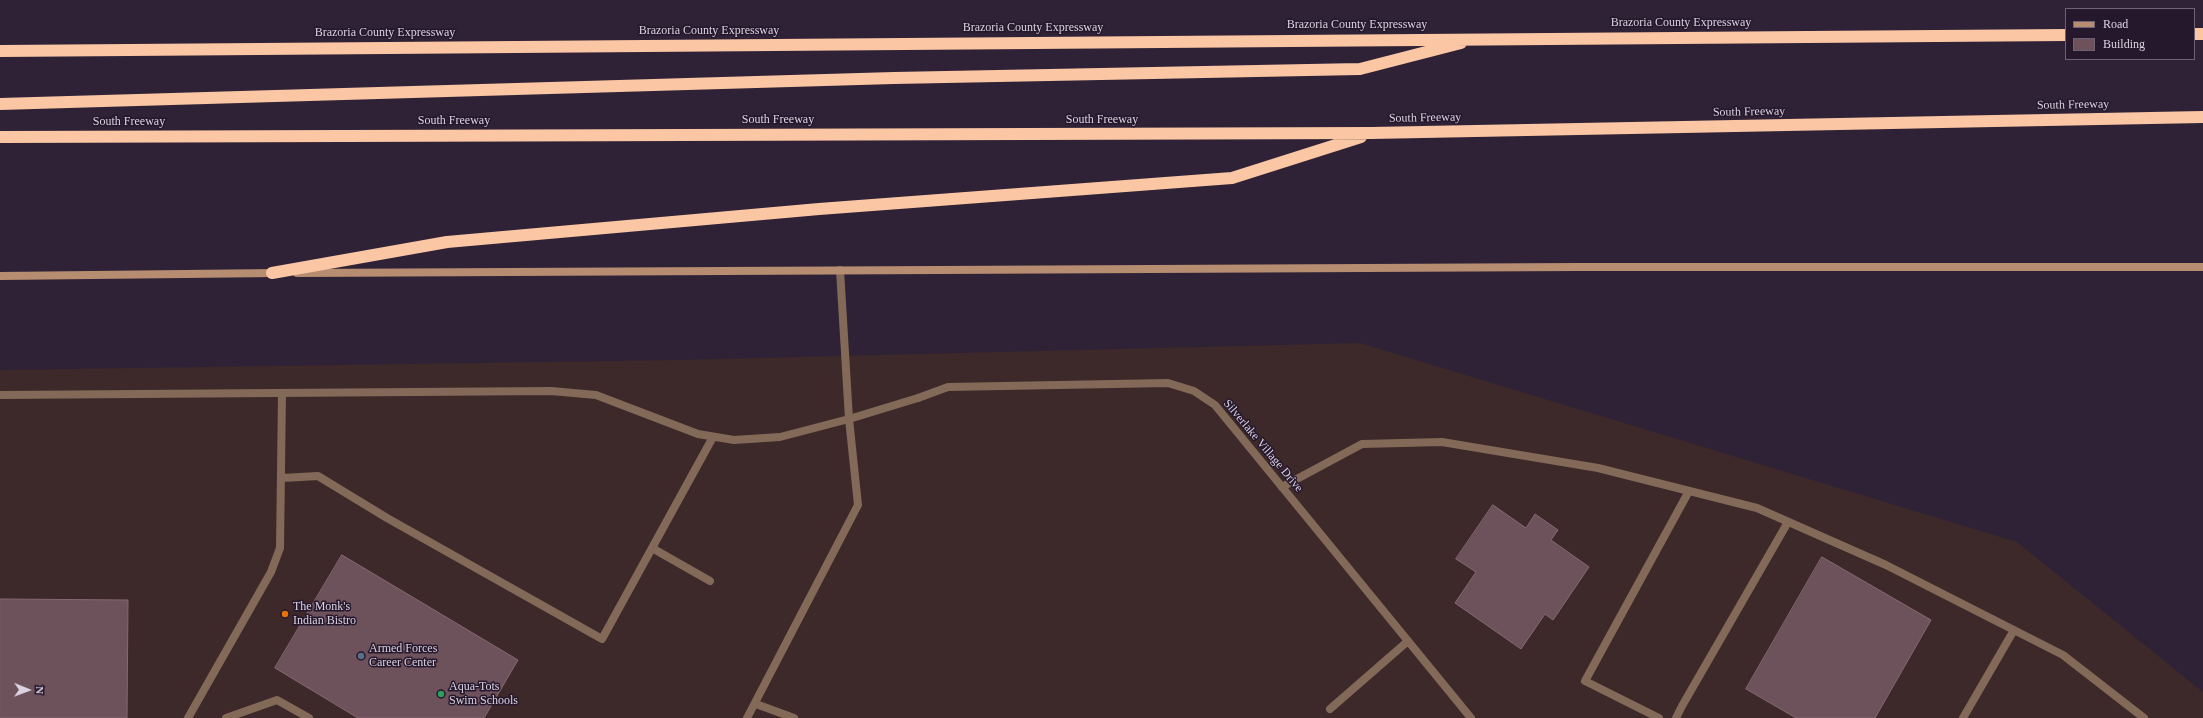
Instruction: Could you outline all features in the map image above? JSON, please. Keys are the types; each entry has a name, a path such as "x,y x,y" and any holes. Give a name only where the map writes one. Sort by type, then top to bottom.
{"highway":[{"name":"Brazoria County Expressway","path":"0,51 1480,38 2065,35"},
{"path":"0,104 792,81 1360,69 1480,38"},
{"name":"South Freeway","path":"0,137 1371,133 2203,117"},
{"path":"272,273 447,242 819,209 1232,178 1371,133"}],"main road":[{"path":"0,276 272,273 1593,267 2203,268"}],"street":[{"path":"747,718 756,704 858,505 849,419 840,270"},
{"name":"Silverlake Village Drive","path":"0,395 551,391 596,396 650,418 698,434 734,440 780,437 849,419 918,398 948,387 1168,383 1194,391 1215,405 1471,718"},
{"path":"188,718 271,572 280,548 282,393"},
{"path":"282,478 318,476 387,518 602,639 713,437"},
{"path":"1282,487 1362,444 1442,442 1598,468 1757,508 1886,565 2063,655 2144,718"},
{"path":"1659,718 1585,681 1689,491"},
{"path":"1676,718 1788,522"},
{"path":"652,548 710,581"},
{"path":"1963,718 2014,630"},
{"path":"1330,709 1408,641"},
{"path":"226,718 277,700 309,718"},
{"path":"756,704 794,718"}],"shaded area":[{"path":"1360,343 2017,542 2203,692 2203,718 0,718 0,370 678,360"}],"building":[{"path":"1493,505 1526,528 1535,514 1558,530 1551,540 1589,567 1553,620 1545,614 1521,649 1455,603 1476,572 1456,559"},
{"path":"342,555 518,660 484,718 358,718 275,668"},
{"path":"1822,557 1931,620 1875,718 1796,718 1746,689"},
{"path":"0,599 128,600 127,718 0,718"}],"place":[{"name":"The Monk's Indian Bistro","path":"285,614"},
{"name":"Armed Forces Career Center","path":"361,656"},
{"name":"Aqua-Tots Swim Schools","path":"441,694"}]}
